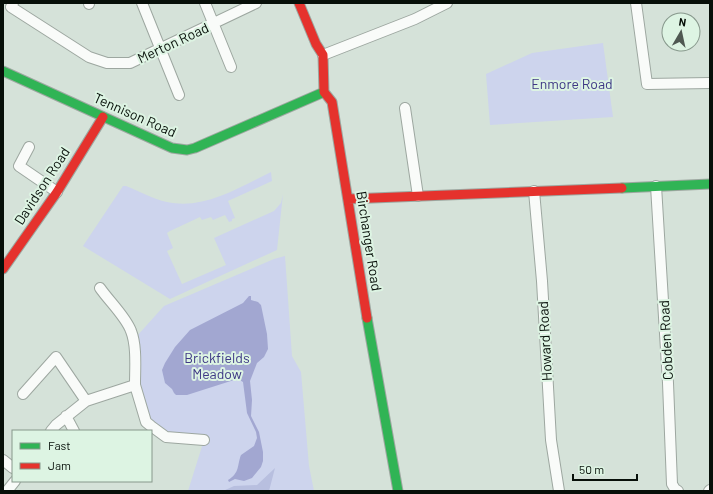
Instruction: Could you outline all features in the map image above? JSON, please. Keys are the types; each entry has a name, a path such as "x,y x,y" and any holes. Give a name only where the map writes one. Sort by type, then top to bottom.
{"street":[{"name":"Merton Road","path":"13,3 10,7 89,57 107,63 130,63 161,50 256,3"},
{"path":"142,3 179,95"},
{"path":"205,3 231,67"},
{"name":"Birchanger Road","path":"299,3 316,44 323,55 324,92 332,102 398,491"},
{"path":"323,55 415,19 447,3"},
{"path":"636,3 647,84 710,83"},
{"name":"Tennison Road","path":"3,71 172,148 187,150 195,148 324,92"},
{"path":"405,108 418,196"},
{"name":"Davidson Road","path":"3,269 57,192 103,117"},
{"path":"29,147 19,166 57,192"},
{"path":"348,199 710,184"},
{"name":"Cobden Road","path":"656,186 668,376 672,484 678,491"},
{"name":"Howard Road","path":"534,191 542,280 550,435 559,491"},
{"path":"100,288 128,325 132,333 134,342 135,385 146,422 166,437 204,440"},
{"path":"24,394 56,357 86,401"},
{"path":"52,430 66,416 86,401 135,385"},
{"path":"66,416 73,430"},
{"path":"3,460 12,467"},
{"path":"7,491 13,482"}],"green space":[{"name":"Enmore Road","path":"603,43 613,117 490,125 486,74 532,53"},
{"path":"271,172 272,181 228,201 235,218 232,219 232,221 229,222 225,215 213,220 211,217 202,220 200,217 167,233 173,248 167,251 182,284 226,265 214,238 274,211 281,203 283,194 277,250 170,299 83,246 123,186 162,201 181,204 194,203 233,191"},
{"name":"Brickfields Meadow","path":"285,256 292,356 301,372 309,466 314,491 188,491 204,440 167,435 142,424 136,337 164,306 274,259"}],"shaded area":[{"path":"249,296 251,296 251,300 258,302 261,305 267,334 268,349 264,357 257,363 250,381 252,400 251,416 259,432 263,452 263,461 261,467 252,478 244,481 235,479 229,482 228,480 235,475 238,469 241,455 254,446 257,438 256,432 247,413 243,382 238,379 187,395 176,395 165,383 162,370 175,347 190,330 243,303"},
{"path":"275,468 269,491 223,491 234,486 257,485"}],"traffic: fast":[{"path":"3,71 172,148 187,150 195,148 324,92"},
{"path":"622,188 710,184"},
{"path":"367,318 398,491"}],"traffic: jam":[{"path":"299,3 316,44 323,55 324,92 332,102 367,318"},
{"path":"3,269 57,192 103,117"},
{"path":"348,199 622,188"}]}
